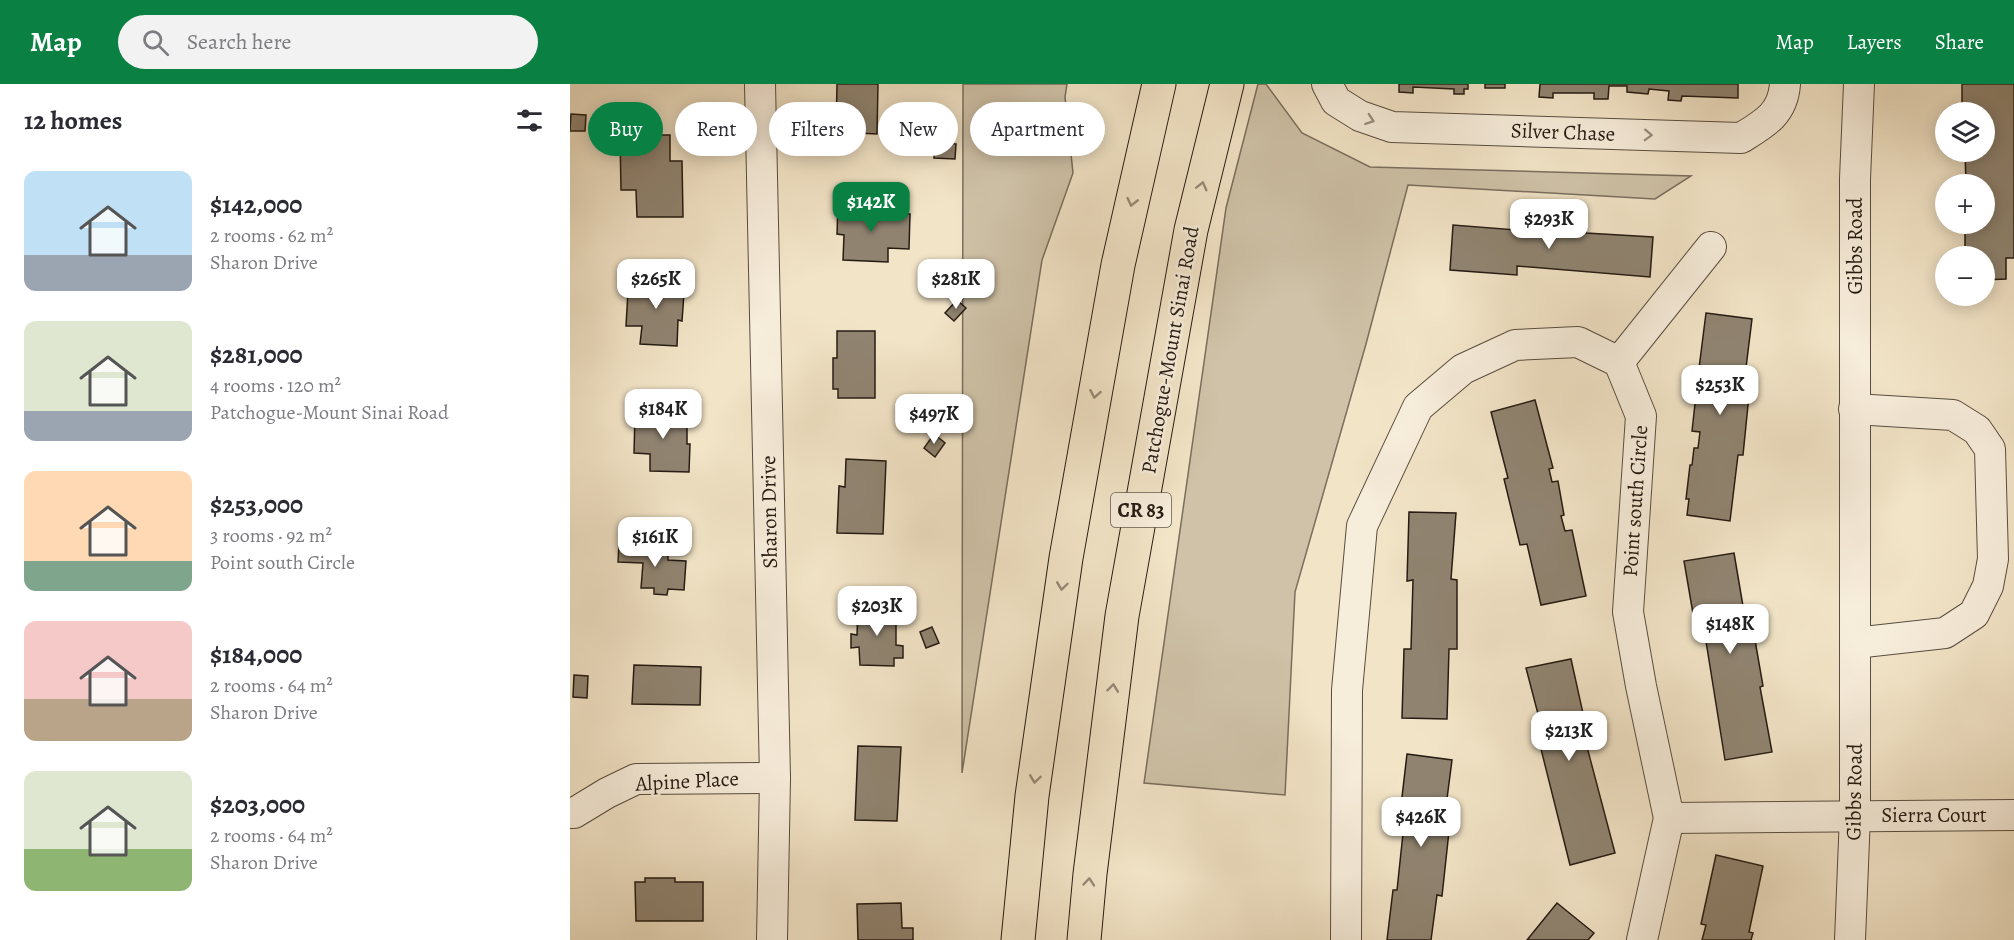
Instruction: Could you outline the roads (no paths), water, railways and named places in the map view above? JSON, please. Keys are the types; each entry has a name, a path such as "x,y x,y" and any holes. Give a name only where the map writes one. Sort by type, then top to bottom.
{"highway":[{"path":"1018,940 1032,796 1066,558 1118,266 1159,84"},
{"name":"Patchogue-Mount Sinai Road","path":"1084,940 1122,616 1191,230 1227,84"}],"street":[{"name":"Sharon Drive","path":"760,84 776,777 772,940"},
{"name":"Silver Chase","path":"1327,84 1336,101 1360,116 1392,127 1741,138 1767,122 1784,97 1785,84"},
{"name":"Gibbs Road","path":"1850,940 1855,815 1855,179 1859,84"},
{"path":"1346,940 1347,690 1362,526 1418,407 1462,369 1515,345 1578,342 1619,362 1711,247"},
{"name":"Point south Circle","path":"1619,362 1641,416 1628,612 1669,818 1642,940"},
{"path":"1854,409 1953,415 1977,430 1989,449 1993,559 1988,586 1974,614 1945,633 1856,643"},
{"name":"Alpine Place","path":"570,813 574,813 606,793 636,779 776,777"},
{"name":"Sierra Court","path":"1669,818 2014,815"}]}
